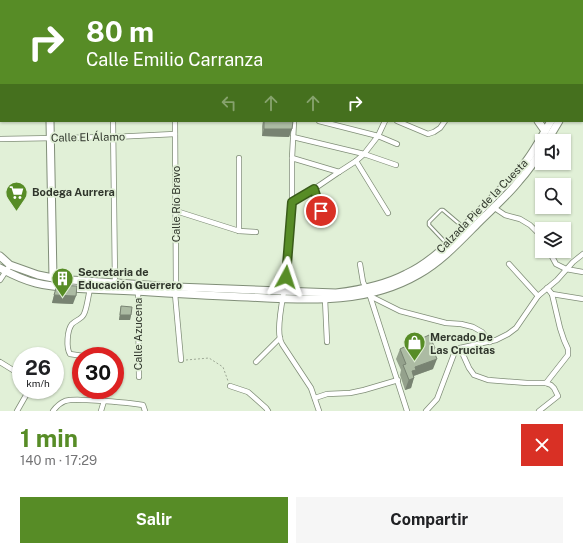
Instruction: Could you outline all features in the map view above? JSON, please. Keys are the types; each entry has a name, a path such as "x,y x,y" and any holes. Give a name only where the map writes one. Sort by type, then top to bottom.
{"main road":[{"path":"50,122 53,278"},
{"path":"539,122 545,131"},
{"name":"Calzada Pie de la Cuesta","path":"284,295 354,291 368,293 418,268 448,244 457,239 491,205 527,161 550,122"},
{"path":"551,134 558,122"},
{"name":"Calzada Pie de la Cuesta","path":"0,256 5,268 22,279 36,284 54,287 138,291 176,290 284,295 325,299 355,297 396,285 420,274 448,252 464,228 518,182 535,160"},
{"name":"Calzada Pie de la Cuesta","path":"5,268 53,278 115,282 176,290"}],"street":[{"path":"113,122 115,282"},
{"name":"Calle Río Bravo","path":"175,122 176,290 181,360"},
{"path":"294,122 292,202 284,295 279,329 282,344 311,388 319,411"},
{"path":"323,122 378,136 397,144"},
{"path":"292,202 356,162 378,136 384,122"},
{"path":"399,122 428,134 440,128 444,122"},
{"name":"Calle El Álamo","path":"0,139 113,137 176,134"},
{"path":"293,137 364,154 396,165"},
{"path":"239,158 239,230"},
{"path":"292,158 339,172"},
{"path":"356,162 388,213"},
{"path":"314,189 325,222"},
{"path":"491,205 505,215 520,219 535,230"},
{"path":"176,211 239,230 256,232"},
{"path":"426,411 436,399 454,354 460,348 496,340 516,328 538,296 557,280 566,269 583,254"},
{"path":"553,258 556,264 566,269 583,272"},
{"path":"360,264 362,282 368,293 407,411"},
{"path":"509,264 538,296"},
{"path":"0,280 5,268"},
{"path":"546,383 568,354 568,349 560,328 552,294 547,288"},
{"path":"72,354 70,354 68,350 68,332 70,326 84,314 90,289"},
{"name":"Calle Azucena","path":"138,291 138,377"},
{"path":"368,293 400,311 446,323 461,324 473,327 482,332 490,342"},
{"path":"552,294 583,299"},
{"path":"325,299 327,342"},
{"path":"256,362 280,338"},
{"path":"460,348 468,368 474,375 488,380 546,383 551,385 558,396 539,411"},
{"path":"0,362 12,369"},
{"path":"315,398 327,394 350,393 364,390 398,380"},
{"path":"230,386 248,392 268,411"},
{"path":"17,411 24,399"},
{"path":"53,411 57,406 71,400 132,403 143,406 145,411"},
{"path":"101,411 104,401"}],"lane":[{"path":"448,244 429,225 429,222 441,210 443,210 464,228"}],"path":[{"path":"181,360 209,358 223,367 230,386"}],"building":[{"path":"264,122 293,122 292,129 264,129"},
{"path":"57,285 77,286 76,296 54,295"},
{"path":"121,306 132,307 131,315 120,315"},
{"path":"429,335 435,348 433,349 437,359 415,367 416,370 412,371 414,378 409,380 403,365 406,364 400,349"}],"place":[{"name":"Bodega Aurrera","path":"17,212"},
{"name":"Secretaria de Educación Guerrero","path":"63,298"},
{"name":"Mercado De Las Crucitas","path":"415,362"}],"route":[{"path":"286,277 292,202 314,189 321,211"}]}
